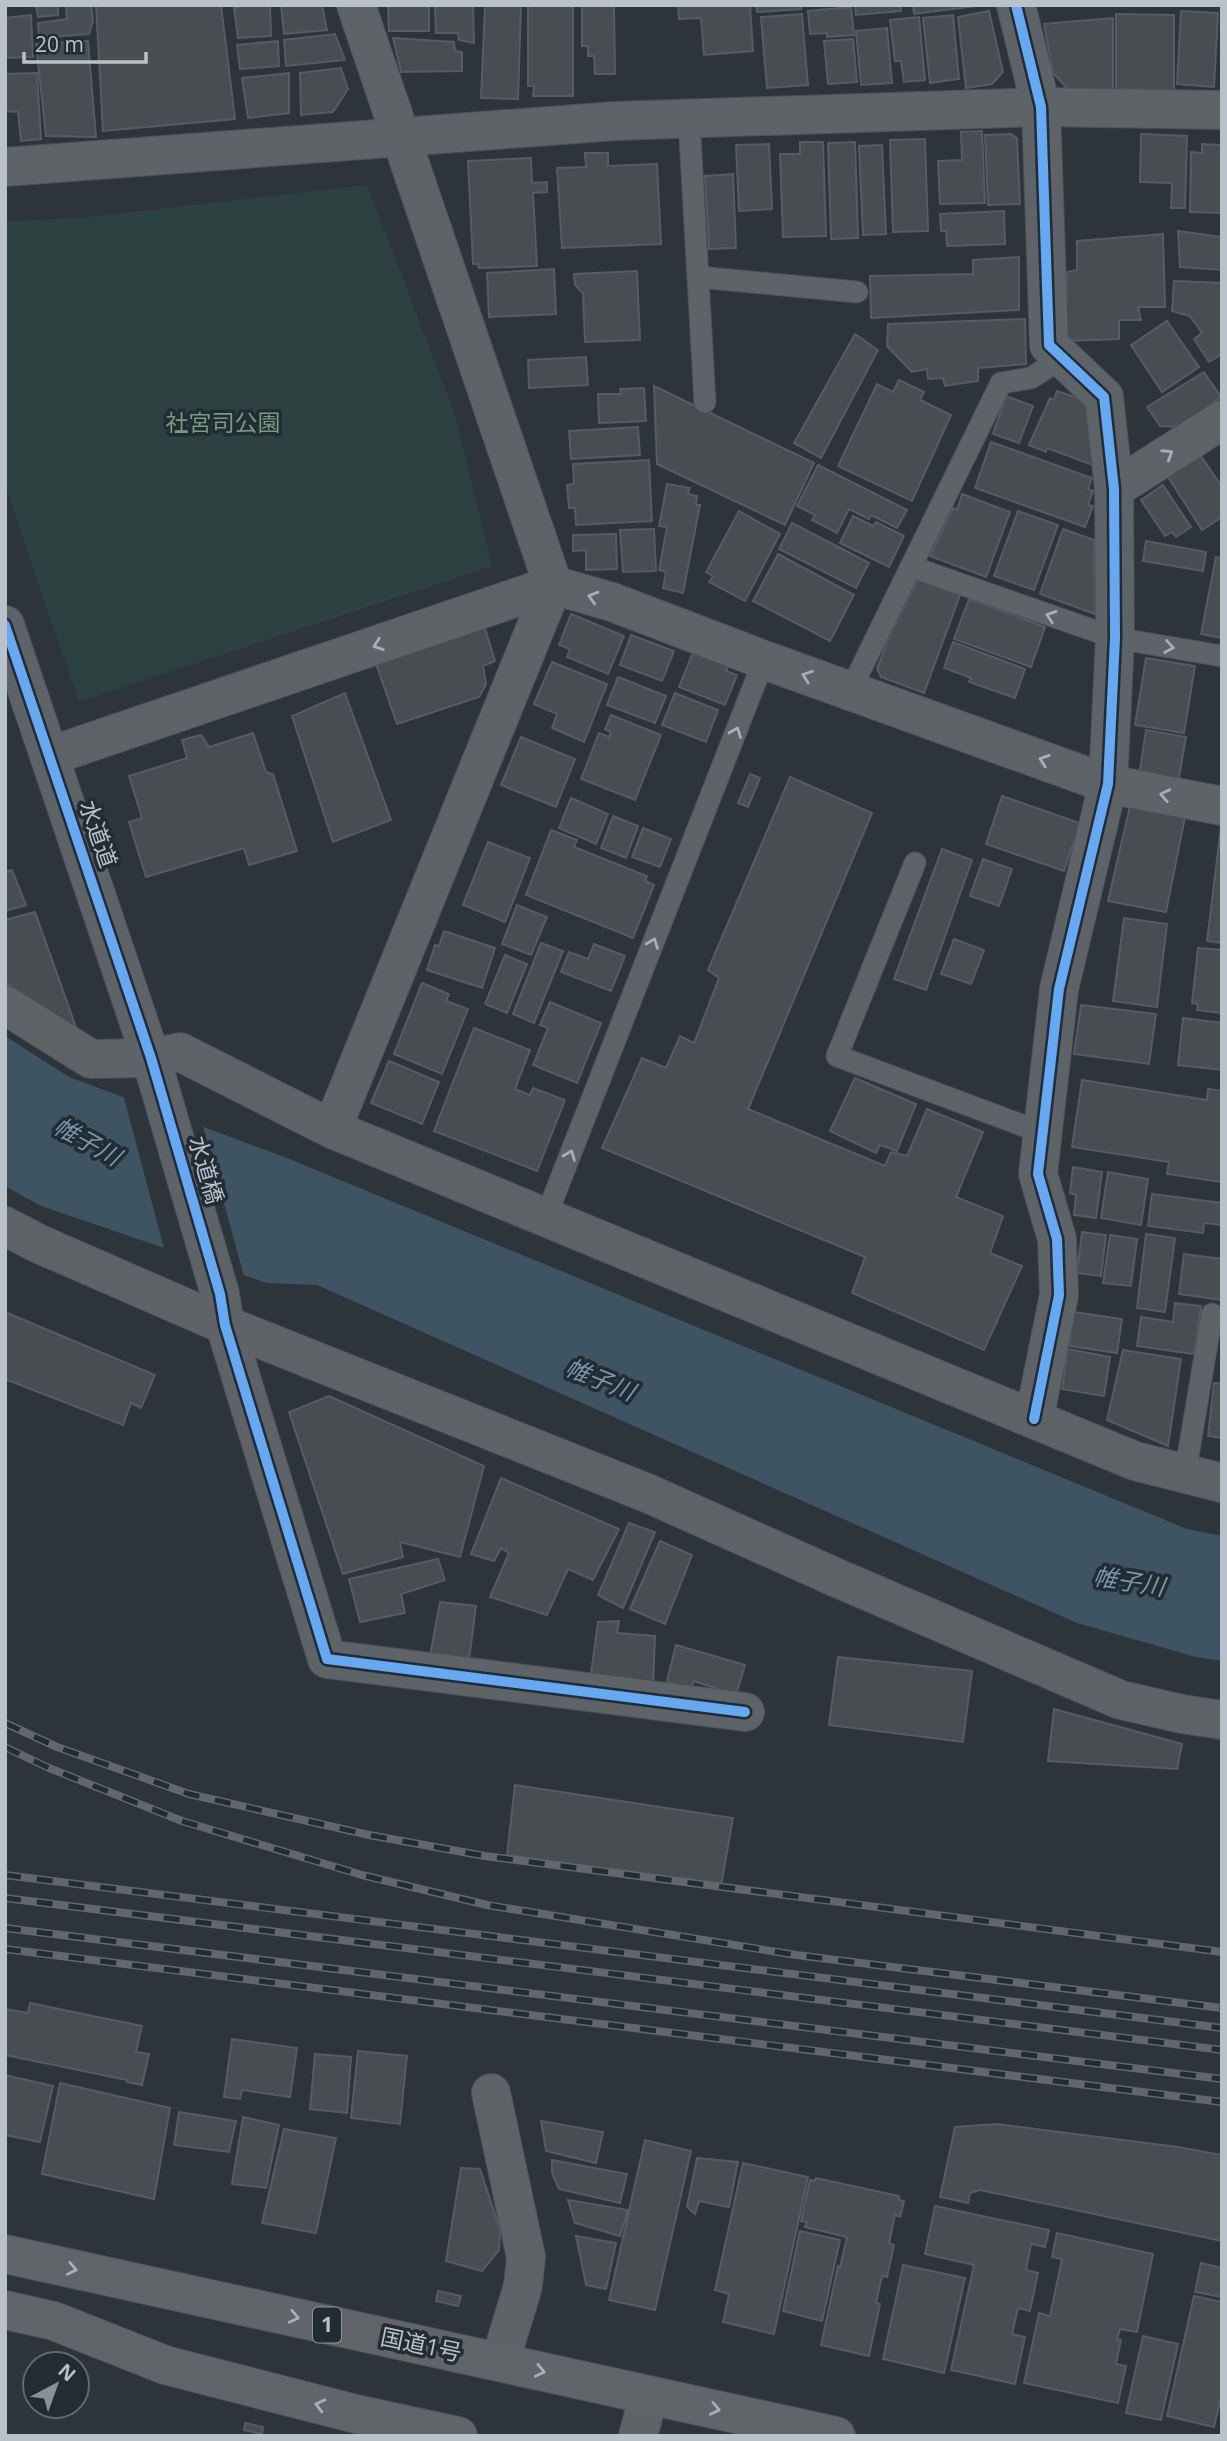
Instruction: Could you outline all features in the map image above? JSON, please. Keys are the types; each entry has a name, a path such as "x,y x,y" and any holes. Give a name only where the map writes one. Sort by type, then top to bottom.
{"highway":[{"name":"国道1号","path":"5,2254 836,2436"},
{"path":"5,2310 54,2321 165,2365 354,2425 458,2436"}],"street":[{"path":"332,1129 553,585 356,5"},
{"path":"1016,5 1041,107 1049,345 1104,397 1114,489 1115,638 1108,784 1059,989 1038,1174 1057,1239 1059,1295 1034,1419"},
{"path":"5,167 615,121 1041,107 1222,110"},
{"path":"1114,489 1222,419"},
{"path":"50,756 553,585 612,602 1108,784 1222,806"},
{"name":"水道道","path":"5,625 151,1058"},
{"path":"5,1005 92,1059 151,1058 180,1052 332,1129 545,1219 1135,1461 1222,1483"},
{"name":"水道橋","path":"151,1058 327,1659 746,1712"},
{"path":"5,1226 37,1243 223,1310 1121,1700 1222,1720"},
{"path":"491,2093 526,2257 523,2286 500,2362"},
{"path":"638,2436 649,2395"}],"lane":[{"path":"689,119 705,402"},
{"path":"698,277 857,292"},
{"path":"850,691 1001,383 1031,378 1062,358"},
{"path":"912,567 1115,638 1222,656"},
{"path":"545,1219 764,660"},
{"path":"915,863 837,1056 1043,1133"},
{"path":"1185,1474 1212,1314"}],"green space":[{"name":"社宮司公園","path":"367,185 454,412 492,566 79,702 5,485 5,222 88,217"}],"water":[{"name":"帷子川","path":"5,1036 69,1077 287,1158 1187,1529 1222,1536 1222,1661 1196,1657 1077,1623 317,1285 267,1283 41,1206 5,1186"}],"pier":[{"path":"123,1094 202,1123 245,1280 165,1252"}],"building":[{"path":"36,5 58,5 58,15 38,17"},
{"path":"66,5 91,5 93,21 89,34 39,38 38,23 67,19"},
{"path":"96,5 221,5 235,119 103,131"},
{"path":"270,5 271,36 238,38 234,8"},
{"path":"281,5 322,5 327,30 284,34"},
{"path":"388,5 429,5 429,31 389,31"},
{"path":"435,5 473,5 474,43 459,40 458,33 436,33"},
{"path":"485,5 521,5 518,99 481,98"},
{"path":"573,5 573,96 533,96 534,86 528,86 528,6"},
{"path":"582,5 614,5 615,74 595,74 594,56 588,56 588,46 582,46"},
{"path":"678,5 750,5 753,51 704,55 701,18 679,19"},
{"path":"756,5 801,5 801,9 757,12"},
{"path":"855,5 900,5 901,11 856,15"},
{"path":"913,5 984,5 914,14"},
{"path":"851,7 854,35 827,37 827,33 810,34 808,11"},
{"path":"989,11 1003,72 992,84 966,88 958,17"},
{"path":"1181,11 1218,13 1214,87 1177,84"},
{"path":"802,14 808,85 767,88 761,17"},
{"path":"1116,14 1174,15 1174,90 1116,89"},
{"path":"31,15 33,57 5,58 5,18"},
{"path":"953,15 959,79 930,83 923,18"},
{"path":"919,17 925,80 904,82 901,61 895,61 890,20"},
{"path":"1113,18 1113,89 1068,89 1053,73 1044,24"},
{"path":"887,28 892,83 861,85 856,31"},
{"path":"335,34 345,60 286,66 284,40"},
{"path":"393,38 454,42 455,51 462,52 462,71 401,72"},
{"path":"853,39 857,82 828,84 824,41"},
{"path":"88,41 96,137 46,136 36,44"},
{"path":"278,41 279,66 240,69 237,45"},
{"path":"341,68 348,89 333,112 301,115 300,73"},
{"path":"37,73 41,139 21,141 18,112 5,111 5,74"},
{"path":"289,73 289,113 248,118 242,78"},
{"path":"982,131 985,203 940,204 938,161 962,160 961,132"},
{"path":"1011,134 1017,138 1020,204 988,205 985,135"},
{"path":"1141,134 1187,136 1185,208 1171,208 1172,183 1140,182"},
{"path":"925,139 928,231 893,232 890,140"},
{"path":"800,142 823,142 826,236 783,237 780,154 800,154"},
{"path":"855,142 858,238 831,239 828,143"},
{"path":"769,144 772,209 739,211 736,145"},
{"path":"1202,144 1222,145 1222,213 1190,212 1191,152 1202,153"},
{"path":"882,145 886,234 863,235 859,146"},
{"path":"585,153 608,153 608,166 657,164 661,244 562,248 557,168 586,167"},
{"path":"531,158 532,183 547,182 547,192 533,193 537,266 479,268 478,264 473,264 468,161"},
{"path":"733,174 736,248 709,249 705,176"},
{"path":"1004,211 1005,244 947,246 946,231 941,231 940,214"},
{"path":"1178,231 1222,237 1222,270 1180,267"},
{"path":"1163,234 1165,307 1138,307 1141,320 1119,320 1119,339 1066,341 1067,272 1077,270 1077,241"},
{"path":"1019,257 1019,310 871,318 870,276 973,274 973,260"},
{"path":"554,269 556,314 489,317 487,273"},
{"path":"637,271 640,340 585,342 583,293 575,285 574,274"},
{"path":"1174,281 1222,283 1222,354 1209,362 1194,339 1202,333 1190,316 1172,311"},
{"path":"1025,319 1026,364 978,368 978,381 945,386 943,378 928,379 927,369 912,372 887,346 888,324"},
{"path":"1167,321 1199,367 1162,392 1131,345"},
{"path":"855,334 878,350 821,458 794,443"},
{"path":"586,357 588,385 529,388 528,360"},
{"path":"1204,372 1221,397 1181,427 1160,426 1147,407"},
{"path":"899,380 924,392 920,400 951,415 912,501 838,466 877,384 893,392"},
{"path":"654,386 814,463 785,525 657,464"},
{"path":"644,388 646,421 599,423 598,394 621,394 620,389"},
{"path":"1057,391 1089,402 1093,465 1047,448 1046,452 1029,445 1050,398 1054,400"},
{"path":"1006,396 1033,406 1019,443 993,434"},
{"path":"638,427 640,455 571,459 569,431"},
{"path":"991,442 1092,478 1088,489 1093,491 1088,505 1093,506 1085,527 975,488"},
{"path":"1201,456 1222,487 1222,517 1202,530 1168,477"},
{"path":"649,460 652,521 576,525 575,508 569,508 567,485 574,484 573,464"},
{"path":"818,465 907,510 897,528 871,515 869,519 849,509 837,533 812,520 815,515 797,506"},
{"path":"667,484 690,488 688,494 697,496 696,505 700,505 683,593 663,588 666,572 659,570 667,527 659,526"},
{"path":"1163,485 1191,527 1176,537 1172,532 1165,536 1141,500"},
{"path":"962,494 1010,512 986,577 930,556 953,508 957,510"},
{"path":"739,511 780,534 745,601 709,582 713,576 706,572"},
{"path":"1018,511 1058,525 1034,590 994,576"},
{"path":"853,516 873,526 876,522 904,536 889,567 840,543"},
{"path":"792,523 869,563 856,588 779,549"},
{"path":"654,529 656,571 623,572 620,530"},
{"path":"1063,529 1094,540 1095,614 1040,594"},
{"path":"616,534 617,569 586,570 586,550 573,551 573,535"},
{"path":"1146,541 1206,552 1203,571 1143,561"},
{"path":"778,554 854,595 830,641 753,601"},
{"path":"1216,557 1222,558 1222,638 1201,634"},
{"path":"918,579 960,595 924,693 881,677 877,669 889,637"},
{"path":"969,599 1045,627 1031,667 954,639"},
{"path":"571,614 624,636 608,674 567,657 570,649 559,645"},
{"path":"484,625 495,661 483,666 486,684 479,697 397,724 375,661"},
{"path":"631,635 674,651 662,681 620,665"},
{"path":"953,642 1025,669 1015,698 969,682 971,678 944,668"},
{"path":"693,652 728,666 726,671 737,675 725,705 679,687"},
{"path":"1146,658 1195,666 1184,733 1135,725"},
{"path":"552,662 607,684 584,742 552,728 557,714 534,704"},
{"path":"618,677 666,696 655,723 607,705"},
{"path":"345,693 391,820 333,842 292,716"},
{"path":"675,693 718,710 706,742 662,725"},
{"path":"611,715 661,735 635,800 581,779 599,733 609,737 611,732 605,729"},
{"path":"1146,730 1186,737 1178,783 1139,776"},
{"path":"253,733 266,772 273,774 297,851 249,865 244,848 146,877 129,822 142,818 129,776 187,758 182,740 201,735 209,747"},
{"path":"521,737 575,759 556,807 501,785"},
{"path":"750,774 760,778 748,807 738,803"},
{"path":"790,777 872,813 748,1109 885,1166 891,1152 907,1156 927,1109 983,1132 956,1197 1003,1216 990,1253 1022,1266 984,1350 852,1293 865,1257 602,1148 642,1058 666,1068 680,1036 694,1043 719,978 708,970"},
{"path":"1002,796 1080,823 1064,871 986,844"},
{"path":"571,798 608,814 596,844 559,828"},
{"path":"1130,806 1185,817 1166,912 1108,901"},
{"path":"613,816 638,826 626,858 601,848"},
{"path":"1222,827 1222,943 1207,941"},
{"path":"643,828 671,839 660,867 632,857"},
{"path":"551,830 577,840 574,847 647,876 645,881 654,885 633,938 526,895"},
{"path":"488,842 530,858 505,922 463,905"},
{"path":"942,849 972,860 926,990 894,979"},
{"path":"983,859 1012,869 999,906 970,896"},
{"path":"12,870 26,905 5,911 5,872"},
{"path":"517,905 547,917 531,955 502,944"},
{"path":"35,912 77,1030 5,982 5,920"},
{"path":"1124,918 1167,924 1157,1007 1113,1001"},
{"path":"444,931 495,948 482,988 427,970 435,945 439,946"},
{"path":"954,939 984,950 971,984 941,974"},
{"path":"541,943 563,951 534,1023 513,1014"},
{"path":"594,944 625,956 611,991 561,972 569,952 588,959"},
{"path":"1198,948 1222,950 1222,1013 1197,1010 1198,1004 1192,1003"},
{"path":"505,955 527,964 507,1013 485,1004"},
{"path":"422,983 449,994 446,1001 468,1009 442,1074 394,1054"},
{"path":"550,1002 601,1023 577,1083 533,1065 548,1028 540,1025"},
{"path":"1081,1005 1156,1014 1149,1064 1074,1054"},
{"path":"1183,1018 1222,1023 1222,1070 1178,1065"},
{"path":"474,1028 530,1050 515,1089 530,1095 533,1088 565,1100 537,1171 434,1131"},
{"path":"389,1061 439,1082 422,1124 371,1103"},
{"path":"855,1078 916,1104 897,1151 880,1145 876,1153 830,1131"},
{"path":"1082,1080 1207,1100 1208,1089 1222,1091 1222,1182 1167,1174 1169,1162 1072,1147"},
{"path":"1073,1167 1102,1172 1096,1218 1074,1215 1076,1195 1070,1193"},
{"path":"1108,1172 1148,1179 1141,1225 1101,1218"},
{"path":"1152,1194 1222,1203 1222,1225 1204,1223 1203,1233 1148,1226"},
{"path":"1082,1232 1106,1235 1101,1276 1077,1273"},
{"path":"1146,1234 1175,1238 1165,1312 1137,1308"},
{"path":"1110,1235 1137,1239 1131,1286 1103,1283"},
{"path":"1184,1254 1222,1259 1222,1300 1179,1294"},
{"path":"1175,1303 1201,1306 1194,1354 1137,1346 1141,1317 1173,1322"},
{"path":"5,1312 155,1375 141,1408 131,1403 123,1425 5,1379"},
{"path":"1074,1312 1122,1319 1117,1353 1069,1346"},
{"path":"1068,1349 1110,1357 1104,1396 1062,1389"},
{"path":"1123,1350 1181,1359 1168,1446 1107,1420"},
{"path":"1214,1383 1222,1384 1222,1438 1208,1436"},
{"path":"329,1396 484,1466 460,1557 400,1542 403,1557 343,1574 289,1412"},
{"path":"501,1478 619,1529 593,1580 568,1569 547,1615 490,1597 509,1553 501,1548 494,1561 471,1554"},
{"path":"629,1523 655,1532 623,1608 598,1595"},
{"path":"660,1541 692,1555 665,1624 630,1609"},
{"path":"438,1559 445,1580 401,1594 405,1613 360,1622 349,1579"},
{"path":"440,1602 476,1606 468,1668 429,1661"},
{"path":"619,1621 617,1633 655,1636 653,1687 591,1674 598,1622"},
{"path":"676,1645 745,1665 736,1695 694,1681 690,1690 667,1681"},
{"path":"838,1657 972,1671 963,1742 829,1725"},
{"path":"1054,1709 1182,1744 1177,1769 1048,1761"},
{"path":"515,1785 733,1818 721,1886 507,1855"},
{"path":"30,2003 142,2026 136,2052 149,2054 142,2085 5,2055 5,2009 28,2013"},
{"path":"232,2039 297,2048 290,2097 242,2090 240,2099 224,2097"},
{"path":"358,2051 407,2056 400,2124 351,2118"},
{"path":"315,2054 351,2057 347,2113 310,2109"},
{"path":"5,2075 53,2086 40,2142 5,2135"},
{"path":"60,2083 170,2108 154,2199 42,2174"},
{"path":"179,2112 236,2121 229,2152 174,2145"},
{"path":"243,2117 279,2125 266,2188 232,2184"},
{"path":"541,2121 603,2132 596,2163 546,2151"},
{"path":"997,2124 1222,2155 1222,2241 980,2190 970,2193 968,2203 940,2197 955,2127"},
{"path":"284,2129 336,2138 316,2233 262,2223"},
{"path":"645,2140 691,2151 655,2310 609,2300"},
{"path":"697,2158 738,2162 729,2207 699,2201 695,2214 687,2207"},
{"path":"552,2160 627,2174 620,2203 559,2189 552,2173"},
{"path":"743,2163 808,2177 774,2334 723,2322 729,2294 715,2290"},
{"path":"461,2168 480,2169 500,2230 499,2250 482,2271 446,2261"},
{"path":"816,2178 899,2196 899,2200 904,2201 900,2217 895,2215 889,2243 894,2245 887,2277 882,2276 876,2303 880,2304 869,2356 821,2345 847,2237 805,2227 807,2222 801,2221 810,2180 815,2181"},
{"path":"568,2200 628,2210 620,2236 575,2223"},
{"path":"935,2206 1049,2230 1045,2247 1031,2244 1026,2270 1038,2273 1030,2311 1018,2308 1012,2334 1025,2337 1015,2384 951,2370 974,2265 925,2254"},
{"path":"800,2231 840,2240 822,2321 783,2311"},
{"path":"1057,2233 1153,2254 1137,2332 1120,2329 1117,2339 1121,2340 1116,2364 1126,2366 1118,2403 1024,2383 1039,2313 1050,2316 1062,2259 1052,2257"},
{"path":"576,2236 616,2243 606,2289 586,2285"},
{"path":"1201,2263 1222,2268 1222,2297 1195,2292"},
{"path":"903,2265 965,2278 944,2373 883,2359"},
{"path":"438,2291 461,2296 458,2306 436,2301"},
{"path":"1194,2296 1222,2302 1222,2393 1214,2427 1167,2416"},
{"path":"1143,2336 1178,2344 1161,2420 1126,2413"},
{"path":"245,2423 263,2427 262,2434 244,2430"}],"railway":[{"path":"5,1723 57,1747 189,1794 369,1835 485,1856 1222,1952"},
{"path":"5,1747 49,1768 182,1821 362,1875 487,1905 796,1955 1222,2008"},
{"path":"5,1875 1222,2028"},
{"path":"5,1898 1222,2050"},
{"path":"5,1928 1222,2079"},
{"path":"5,1949 1222,2102"}],"cycle path":[{"path":"1016,5 1041,107 1049,345 1104,397 1114,489 1115,638 1108,784 1059,989 1038,1174 1057,1239 1059,1295 1034,1419"},
{"path":"5,625 151,1058 220,1294 225,1325 327,1659 745,1712"}]}
